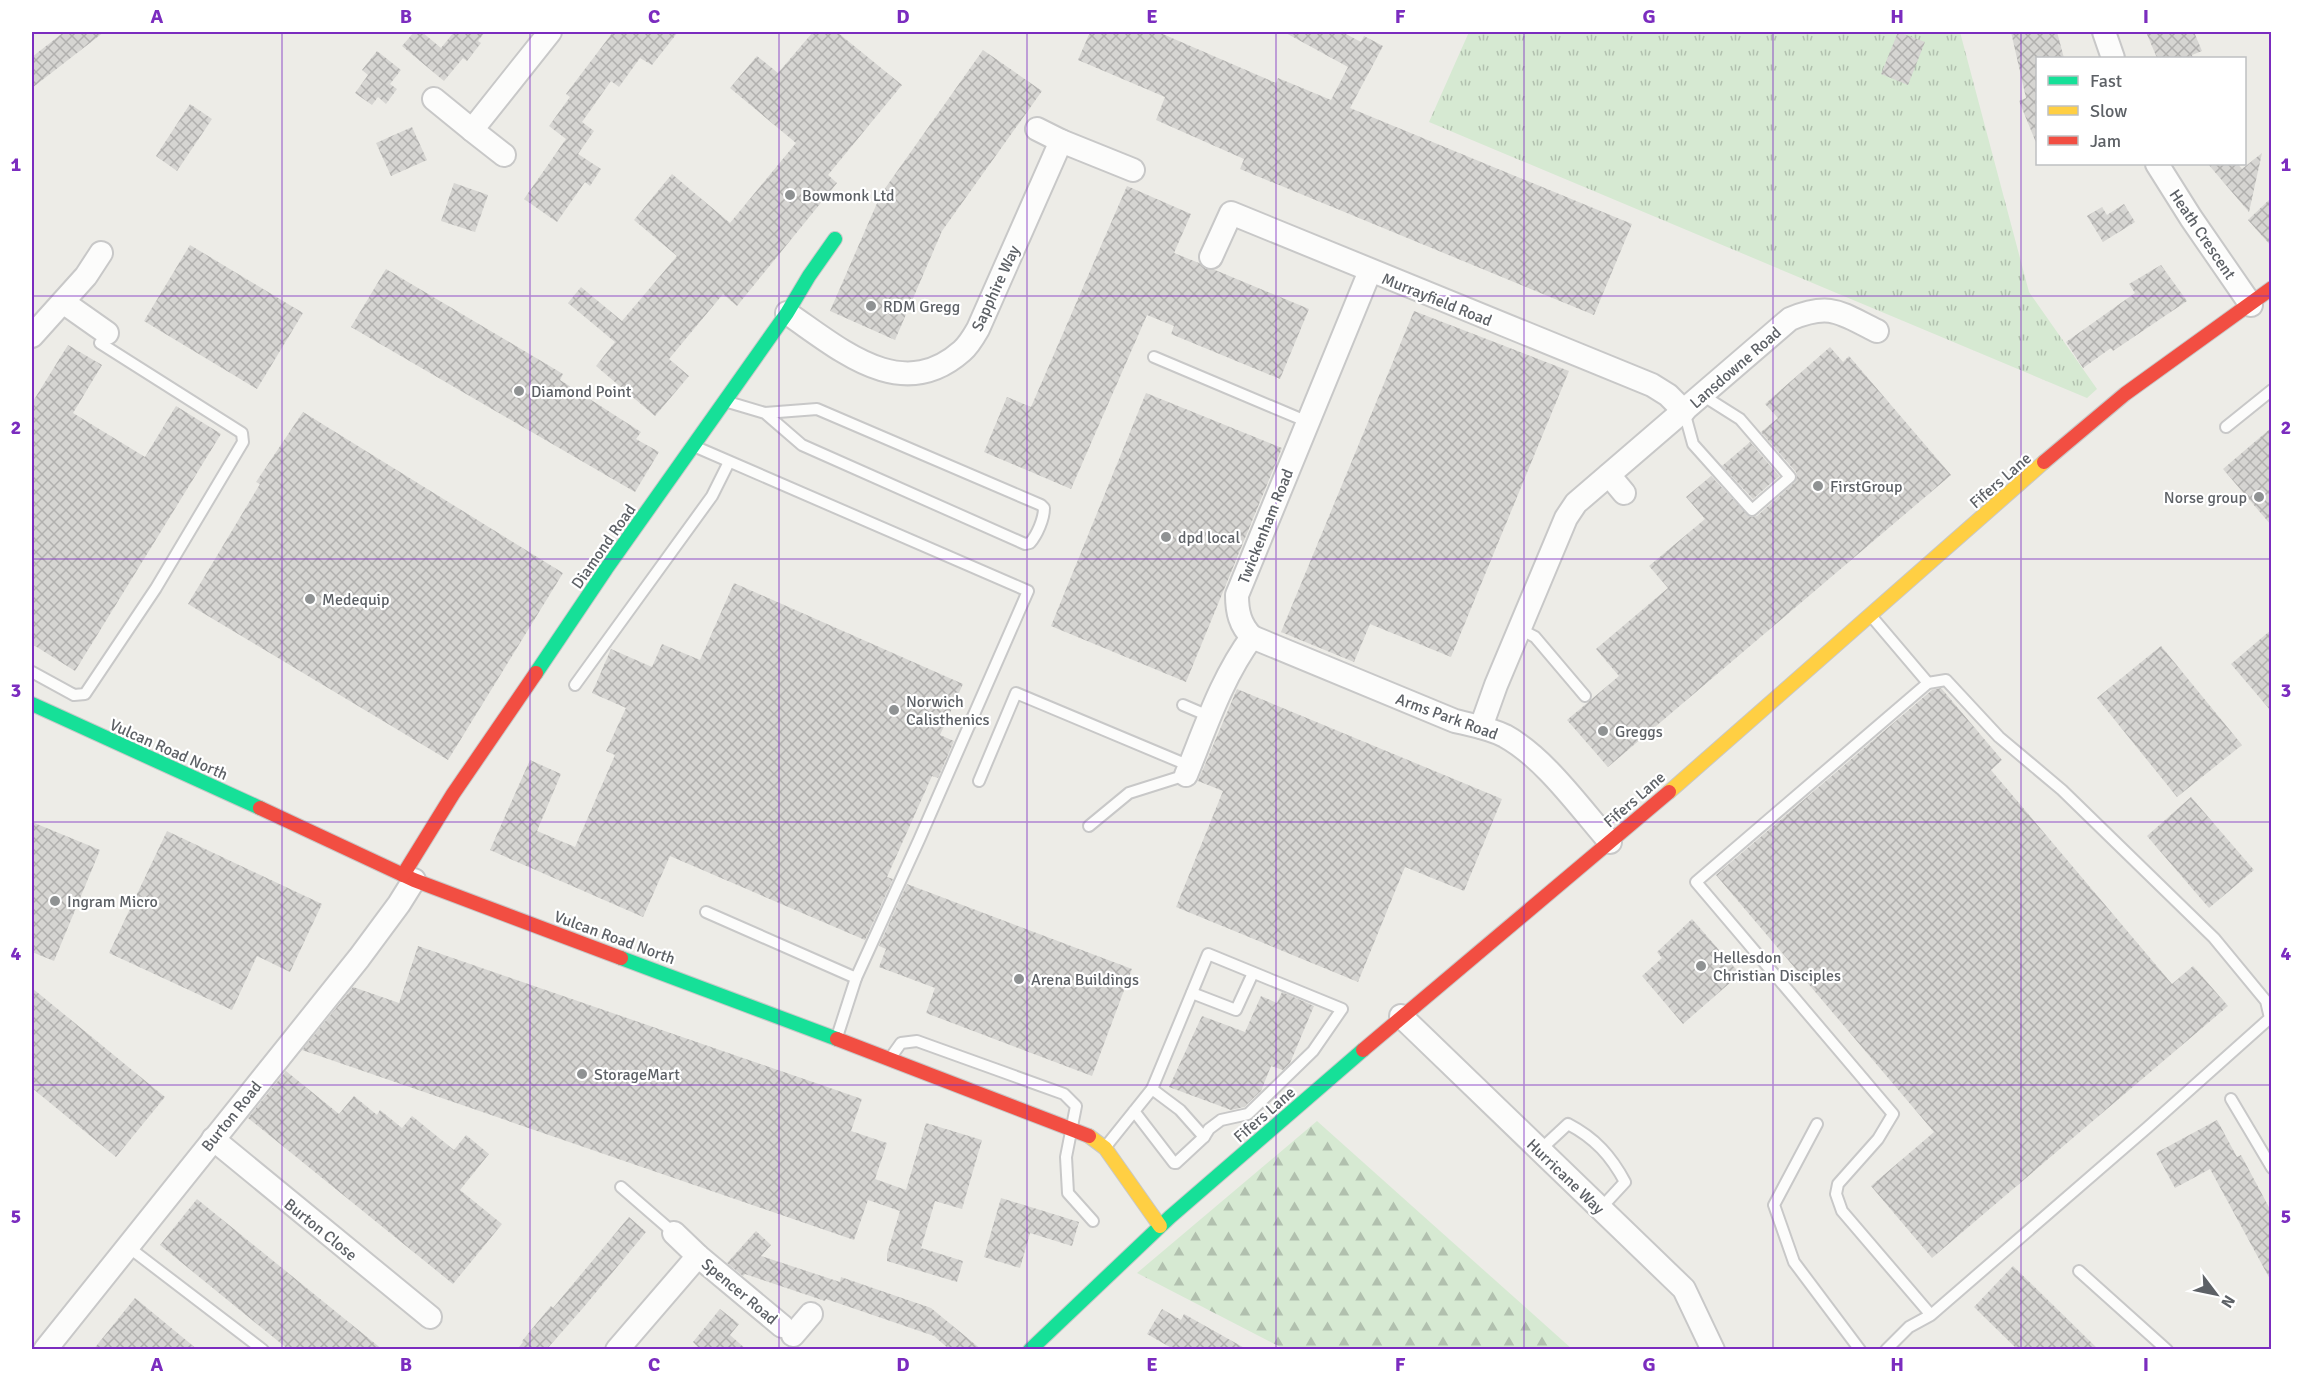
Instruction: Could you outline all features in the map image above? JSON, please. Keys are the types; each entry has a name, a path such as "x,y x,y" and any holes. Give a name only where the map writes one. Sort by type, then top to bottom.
{"street":[{"path":"472,130 550,32"},
{"path":"2103,32 2113,57"},
{"path":"434,99 504,155"},
{"path":"1037,129 1133,170"},
{"name":"Sapphire Way","path":"788,313 849,355 880,369 910,375 939,368 964,350 978,329 1061,141"},
{"name":"Heath Crescent","path":"2158,165 2191,218 2251,304"},
{"name":"Murrayfield Road","path":"1211,257 1231,213 1370,272 1652,385 1668,395 1684,411"},
{"name":"Diamond Road","path":"408,878 453,794 606,569 788,313 809,276 835,239"},
{"path":"32,336 86,276 101,253"},
{"name":"Twickenham Road","path":"1252,637 1243,628 1237,609 1237,596 1370,272"},
{"name":"Fifers Lane","path":"1030,1350 1160,1226 1401,1016 1610,842 2127,393 2271,288"},
{"path":"63,302 107,333"},
{"name":"Lansdowne Road","path":"1482,727 1566,518 1576,503 1790,319 1809,311 1833,310 1877,331"},
{"path":"1609,475 1624,493"},
{"path":"1188,771 1238,656 1252,637"},
{"name":"Arms Park Road","path":"1252,637 1455,721 1503,735 1518,744 1547,770 1610,842"},
{"name":"Vulcan Road North","path":"32,704 294,823 408,878 837,1038 1090,1136 1105,1148 1160,1226"},
{"name":"Burton Road","path":"45,1350 359,958 399,904 408,878"},
{"name":"Hurricane Way","path":"1401,1016 1684,1289 1713,1350"},
{"name":"Burton Close","path":"213,1139 430,1317"},
{"name":"Spencer Road","path":"674,1233 698,1256 788,1330 811,1314"},
{"name":"Spencer Road","path":"617,1350 698,1256"}],"lane":[{"path":"32,672 74,695 85,694 156,588 243,442 242,433 100,343 107,333"},
{"path":"1154,357 1308,422"},
{"path":"2226,427 2271,390"},
{"path":"1684,411 1693,444 1752,510 1790,477 1740,419 1702,395"},
{"path":"725,401 765,413 818,409 1041,505 1044,508 1044,514 1034,540 1025,544 802,445 765,413"},
{"path":"693,446 1028,591 920,840 856,978 837,1038"},
{"path":"574,685 712,496 729,462"},
{"path":"1871,616 1928,683"},
{"path":"1520,629 1535,637 1585,696"},
{"path":"1886,1350 1909,1327 1931,1315 2270,1018 2266,1000 2206,930 2062,790 1999,737 1946,680 1928,683 1696,882 1893,1114 1878,1139 1838,1184 1836,1194 1842,1211 1931,1315"},
{"path":"979,781 1016,693 1188,771"},
{"path":"1183,705 1211,717"},
{"path":"1089,826 1129,793 1188,771"},
{"path":"706,912 856,978"},
{"path":"1105,1148 1134,1111 1152,1089 1208,954 1342,1010 1312,1051 1248,1114 1221,1120 1176,1163 1134,1111"},
{"path":"1192,993 1236,1010 1253,973"},
{"path":"890,1059 901,1043 917,1041 1064,1094 1076,1106 1066,1157 1068,1193 1093,1221"},
{"path":"1152,1089 1180,1110 1204,1137"},
{"path":"2231,1099 2271,1168"},
{"path":"1539,1150 1568,1124 1587,1134 1612,1159 1625,1182 1600,1209"},
{"path":"1817,1124 1774,1205 1794,1262 1860,1350"},
{"path":"621,1187 674,1233"},
{"path":"126,1246 263,1350"},
{"path":"2079,1271 2167,1350"}],"green space":[{"path":"1469,32 1960,32 2029,292 2097,389 2087,398 1429,122"},
{"path":"1317,1121 1572,1349 1284,1349 1137,1273"}],"building":[{"path":"64,32 104,32 32,88 32,57"},
{"path":"414,32 422,32 441,48 454,32 485,32 478,41 481,43 467,61 463,58 444,81 402,46"},
{"path":"613,32 678,32 652,65 640,58 619,87 611,81 582,122 594,131 578,154 601,169 590,186 585,182 557,222 524,199 566,139 549,126 570,97 566,94"},
{"path":"813,32 837,32 902,85 828,175 837,183 737,306 723,294 669,359 689,376 655,416 596,366 615,342 568,303 581,287 622,321 677,256 634,220 672,174 730,223 796,143 730,88 757,56 778,73"},
{"path":"1090,32 1158,32 1276,83 1278,78 1331,100 1348,67 1284,32 1342,32 1361,42 1364,36 1383,46 1350,108 1632,224 1594,315 1240,169 1244,159 1156,120 1165,97 1078,60"},
{"path":"1898,32 1925,42 1908,85 1881,74"},
{"path":"2011,32 2057,32 2064,57 2036,57 2036,143 2019,101 2026,98"},
{"path":"2146,32 2194,32 2202,51 2192,55 2193,57 2157,57"},
{"path":"983,50 1042,91 942,231 895,340 830,311 881,194"},
{"path":"377,51 401,70 390,84 397,89 386,104 378,97 372,105 355,93 368,75 362,70"},
{"path":"190,104 212,119 177,171 156,156"},
{"path":"412,127 427,160 391,176 376,143"},
{"path":"2262,153 2249,212 2209,165 2239,165 2242,169"},
{"path":"454,183 488,195 475,232 441,221"},
{"path":"1127,186 1191,214 1174,253 1199,263 1206,269 1215,270 1309,309 1280,379 1171,334 1174,326 1147,315 1071,489 984,452 1007,397 1031,407"},
{"path":"2271,198 2271,246 2248,220"},
{"path":"2124,204 2135,222 2103,242 2087,216 2102,207 2107,215"},
{"path":"190,245 303,313 257,389 144,321"},
{"path":"2161,265 2187,301 2113,351 2111,348 2083,368 2066,342 2135,293 2129,284"},
{"name":"Diamond Point","path":"386,269 563,374 560,380 641,432 636,439 659,452 635,492 351,327"},
{"path":"1414,311 1569,371 1451,657 1370,624 1354,662 1281,632"},
{"path":"68,345 102,365 73,413 145,457 176,406 221,434 75,671 32,644 32,403"},
{"path":"1830,347 1843,362 1849,356 1951,475 1608,767 1567,720 1619,676 1596,649 1668,588 1649,566 1705,519 1686,497 1711,476 1750,517 1757,516 1795,482 1796,472 1761,432 1778,418 1765,404"},
{"name":"dpd local","path":"1146,393 1282,448 1186,682 1051,626"},
{"path":"303,412 563,573 448,760 188,604 260,484 256,482"},
{"name":"Norse group","path":"2271,428 2271,525 2223,469"},
{"path":"1750,442 1779,476 1753,499 1722,466"},
{"path":"734,583 963,684 940,735 954,741 938,778 932,776 887,877 893,879 865,940 670,856 643,917 490,850 530,760 561,774 537,831 575,847 615,755 606,751 626,708 592,693 611,649 652,667 662,644 700,660"},
{"path":"2271,630 2271,711 2231,664"},
{"path":"2161,646 2242,745 2177,797 2097,698"},
{"path":"1941,688 2002,760 1991,770 2172,984 2193,966 2228,1006 1932,1258 1871,1186 1934,1132 1716,875 1932,690"},
{"path":"1237,689 1502,799 1464,891 1405,867 1358,982 1176,907 1223,791 1198,781"},
{"path":"2191,797 2254,870 2209,908 2147,836"},
{"name":"Ingram Micro","path":"32,822 100,850 54,961 32,952"},
{"path":"167,831 322,904 290,972 257,956 232,1010 109,953"},
{"name":"Arena Buildings","path":"907,884 1132,969 1092,1076 926,1013 935,988 879,967 886,949 879,946"},
{"name":"Hellesdon Christian Disciples","path":"1692,919 1740,974 1683,1024 1642,976 1662,958 1657,952"},
{"name":"StorageMart","path":"418,946 862,1099 851,1131 887,1143 875,1179 906,1190 926,1123 982,1140 962,1209 935,1201 921,1248 963,1261 957,1282 887,1261 900,1211 868,1200 854,1240 302,1050 353,987 399,1003"},
{"path":"32,988 165,1097 116,1157 32,1088"},
{"path":"1282,992 1314,1006 1290,1063 1283,1070 1271,1066 1261,1091 1244,1107 1231,1110 1169,1087 1202,1016 1245,1032 1261,996 1277,1003"},
{"path":"286,1071 339,1114 354,1096 377,1115 380,1110 402,1128 412,1116 454,1150 466,1135 489,1154 460,1190 502,1224 453,1284 248,1118"},
{"path":"2217,1120 2237,1157 2241,1155 2271,1211 2271,1281 2210,1169 2175,1188 2156,1153"},
{"path":"1001,1198 1079,1222 1072,1246 1030,1233 1020,1268 984,1257"},
{"path":"197,1199 383,1350 289,1350 160,1245"},
{"path":"629,1217 646,1232 583,1308 546,1350 517,1350 551,1306 553,1308"},
{"path":"756,1231 771,1245 761,1256 840,1282 841,1277 931,1308 982,1350 950,1350 934,1336 826,1299 825,1301 745,1274 743,1276 727,1263"},
{"path":"2013,1266 2099,1350 2018,1350 1974,1307"},
{"path":"135,1298 198,1350 93,1350"},
{"path":"720,1309 739,1324 730,1335 747,1350 701,1350 693,1342"},
{"path":"1162,1309 1181,1320 1184,1314 1248,1350 1175,1350 1147,1334"}],"traffic: fast":[{"path":"536,673 606,569 787,313 835,239"},
{"path":"32,704 260,808"},
{"path":"621,958 837,1039"},
{"path":"1030,1350 1170,1217 1363,1050"}],"traffic: slow":[{"path":"1669,792 2044,462"},
{"path":"1089,1136 1105,1148 1160,1226"}],"traffic: jam":[{"path":"2044,462 2125,394 2272,288"},
{"path":"403,875 453,794 536,673"},
{"path":"1363,1050 1669,792"},
{"path":"260,808 414,880 621,958"},
{"path":"837,1039 1089,1136"}],"place":[{"name":"Bowmonk Ltd","path":"790,195"},
{"name":"RDM Gregg","path":"871,306"},
{"name":"Diamond Point","path":"519,391"},
{"name":"FirstGroup","path":"1818,486"},
{"name":"Norse group","path":"2259,497"},
{"name":"dpd local","path":"1166,537"},
{"name":"Medequip","path":"310,599"},
{"name":"Norwich Calisthenics","path":"894,710"},
{"name":"Greggs","path":"1603,731"},
{"name":"Ingram Micro","path":"55,901"},
{"name":"Hellesdon Christian Disciples","path":"1701,966"},
{"name":"Arena Buildings","path":"1019,979"},
{"name":"StorageMart","path":"582,1074"}]}
